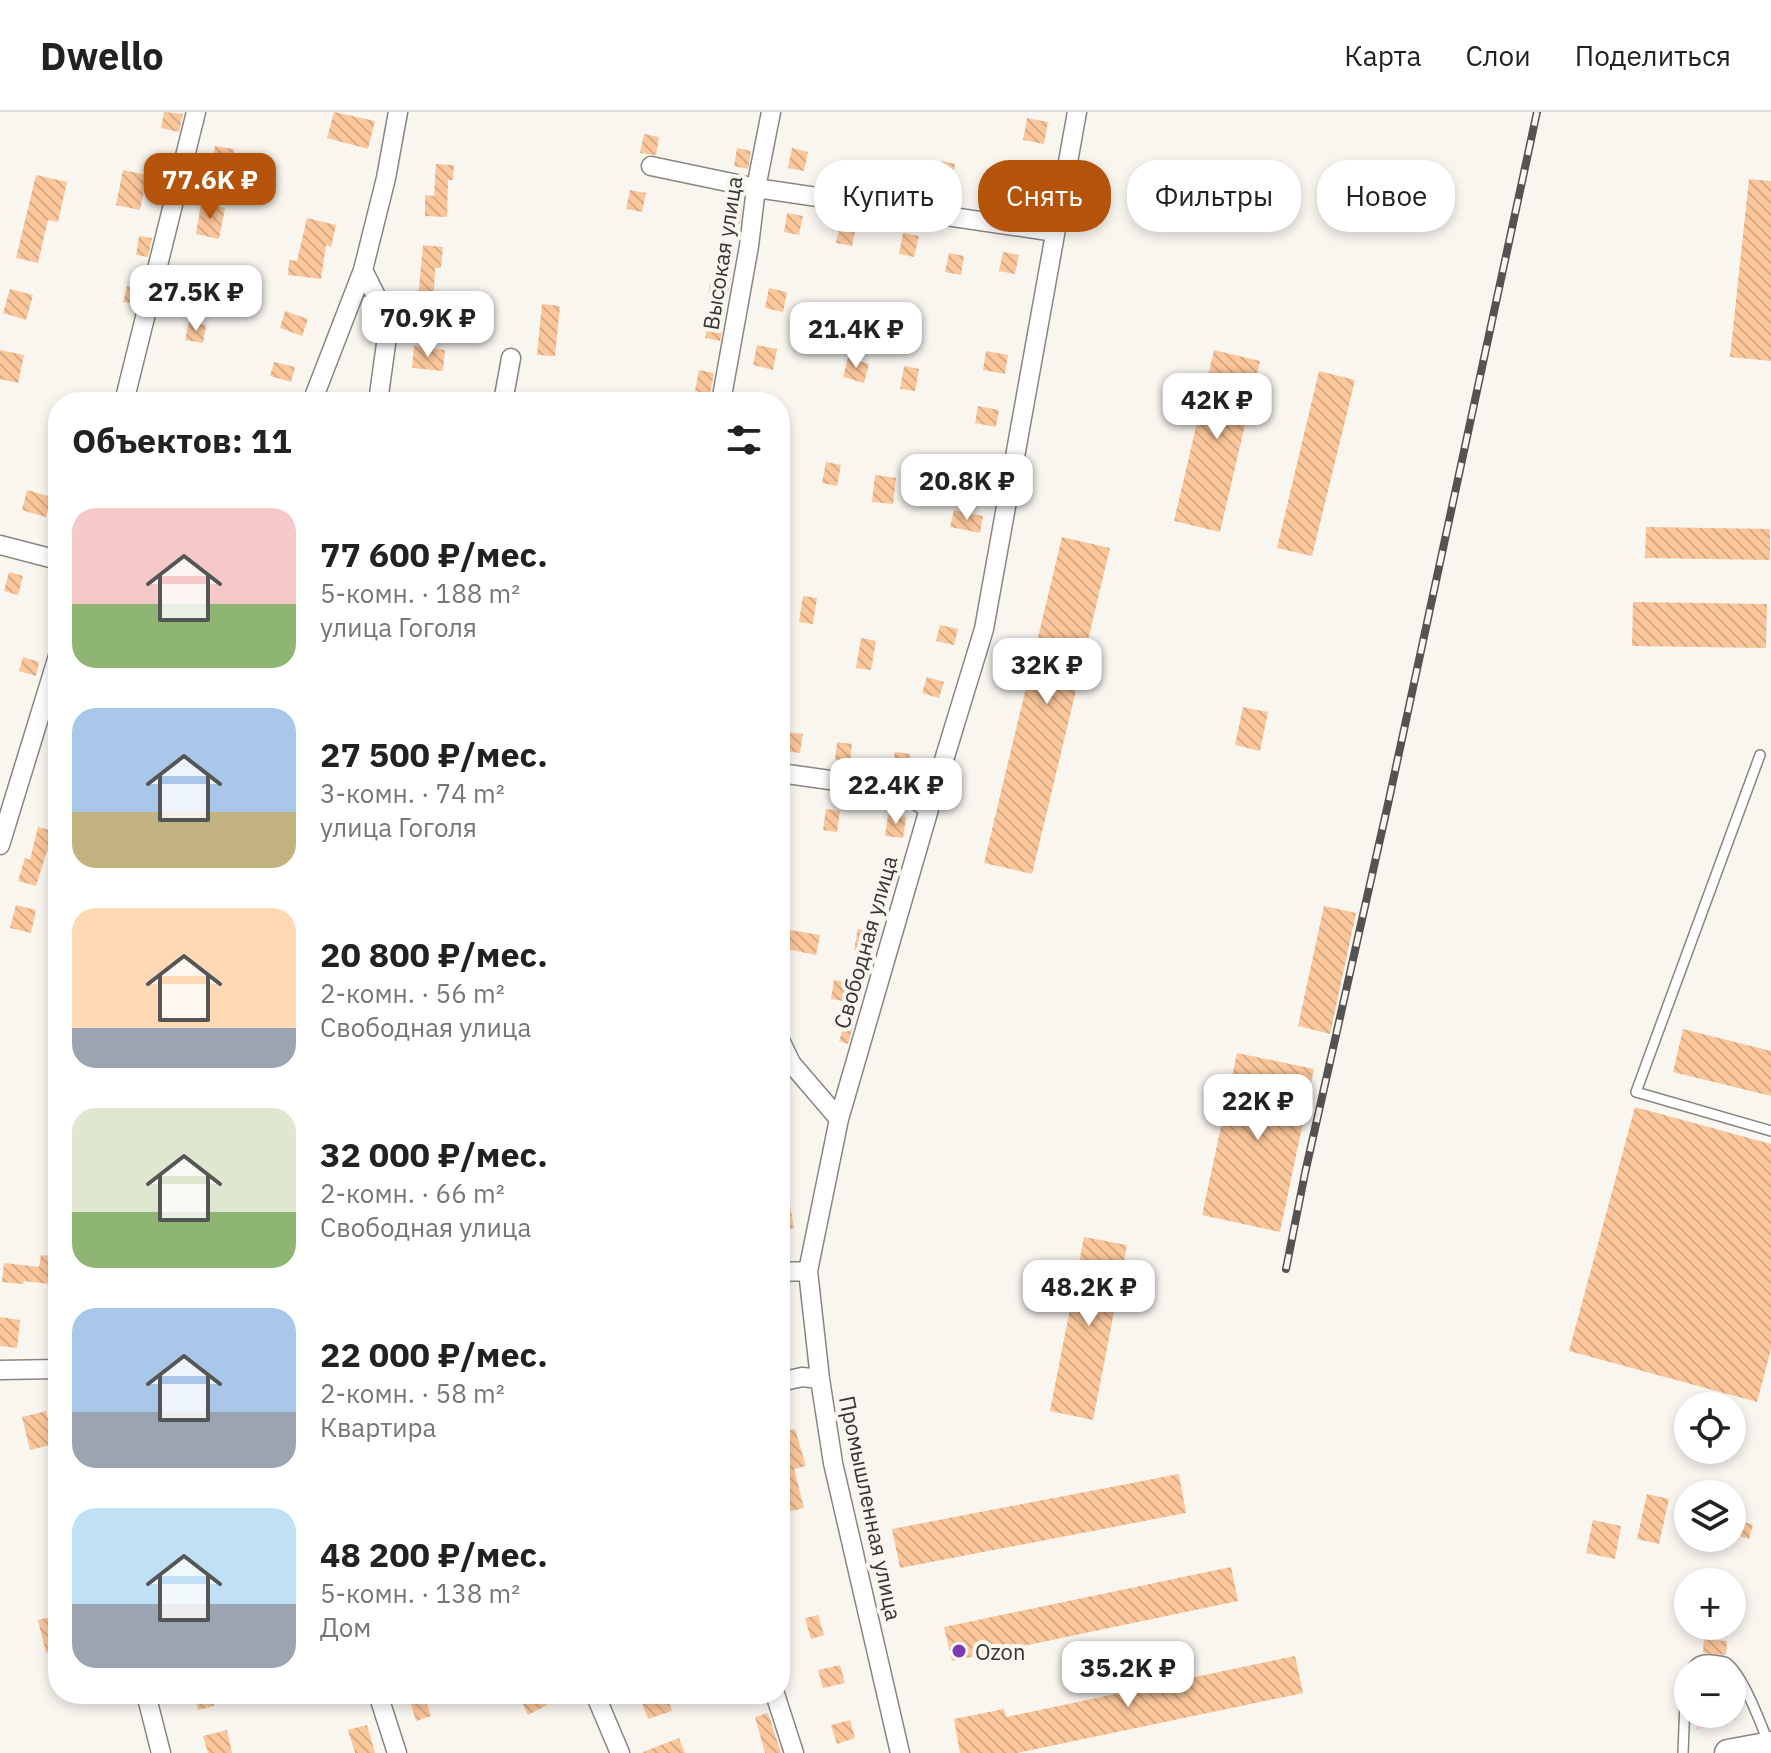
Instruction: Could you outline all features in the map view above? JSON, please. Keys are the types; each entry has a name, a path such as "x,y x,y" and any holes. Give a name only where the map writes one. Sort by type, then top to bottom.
{"main road":[{"path":"1728,1753 1770,1745"}],"street":[{"path":"126,392 196,112"},
{"path":"316,392 363,270 386,178 398,112"},
{"name":"Высокая улица","path":"723,392 771,112"},
{"name":"Свободная улица","path":"1068,160 1077,112"},
{"path":"651,166 756,188 978,221"},
{"name":"Свободная улица","path":"808,1271 839,1119 984,629 1055,232"},
{"path":"363,270 389,322 379,392"},
{"path":"505,392 511,358"},
{"path":"0,545 48,557"},
{"path":"0,845 48,689"},
{"path":"790,774 901,790 929,809"},
{"path":"790,1061 839,1119"},
{"path":"790,1272 808,1271"},
{"name":"Промышленная улица","path":"808,1271 833,1463 900,1753"},
{"path":"0,1370 48,1369"},
{"path":"790,1380 802,1377 820,1379"},
{"path":"149,1704 161,1753"},
{"path":"381,1704 397,1753"},
{"path":"599,1704 620,1753"},
{"path":"778,1704 794,1753"}],"lane":[{"path":"1760,755 1636,1092 1771,1131"},
{"path":"1746,1692 1770,1745"},
{"path":"1683,1753 1684,1728"}],"building":[{"path":"164,112 183,114 179,132 161,128"},
{"path":"334,112 375,121 368,149 327,138"},
{"path":"1027,118 1048,122 1044,144 1023,140"},
{"path":"644,134 659,137 656,155 640,153"},
{"path":"215,146 234,149 232,165 212,162"},
{"path":"737,148 751,151 748,169 734,166"},
{"path":"792,148 808,152 804,171 788,168"},
{"path":"436,164 454,165 453,180 448,180 447,217 425,216 425,195 434,196"},
{"path":"123,170 147,175 140,210 116,205"},
{"path":"36,175 67,182 58,222 48,220 38,263 16,258"},
{"path":"1749,179 1771,181 1771,361 1730,357"},
{"path":"630,190 646,193 642,212 626,209"},
{"path":"201,204 225,208 219,239 196,234"},
{"path":"730,205 742,208 740,224 727,222"},
{"path":"787,213 803,216 799,235 784,232"},
{"path":"307,218 336,225 331,247 326,245 321,279 288,275 289,260 297,261"},
{"path":"838,232 855,232 852,246 836,243"},
{"path":"903,233 919,236 914,257 899,254"},
{"path":"139,236 152,238 148,257 136,255"},
{"path":"423,245 443,247 441,268 435,268 433,312 417,311"},
{"path":"1003,252 1019,255 1015,274 999,271"},
{"path":"949,253 964,256 961,275 945,272"},
{"path":"713,273 731,276 727,298 708,293"},
{"path":"127,286 140,289 136,304 123,302"},
{"path":"769,288 787,292 783,312 765,308"},
{"path":"10,289 33,295 26,320 3,313"},
{"path":"542,304 560,306 555,356 537,355"},
{"path":"285,311 308,319 302,336 280,328"},
{"path":"189,322 206,325 203,343 185,340"},
{"path":"708,323 723,326 720,341 705,338"},
{"path":"757,345 777,349 773,370 753,365"},
{"path":"414,346 445,350 443,371 412,368"},
{"path":"0,350 24,355 18,383 0,379"},
{"path":"1214,350 1260,361 1220,532 1174,521"},
{"path":"986,351 1008,355 1005,374 983,370"},
{"path":"848,358 869,364 864,383 843,377"},
{"path":"274,362 295,367 291,382 270,376"},
{"path":"904,366 919,369 915,391 900,389"},
{"path":"699,370 714,373 710,392 695,391"},
{"path":"1319,371 1355,380 1312,556 1277,548"},
{"path":"978,406 999,410 996,427 975,423"},
{"path":"967,461 990,468 986,484 963,477"},
{"path":"826,462 841,465 837,486 822,483"},
{"path":"875,475 896,478 893,504 872,502"},
{"path":"27,490 48,496 46,517 22,510"},
{"path":"954,510 983,516 980,533 950,527"},
{"path":"1646,527 1770,529 1770,560 1645,558"},
{"path":"1062,537 1110,548 1032,874 984,863"},
{"path":"9,572 23,576 18,595 4,591"},
{"path":"803,596 817,598 813,624 799,622"},
{"path":"1633,602 1767,604 1766,648 1632,646"},
{"path":"940,625 958,629 954,645 936,641"},
{"path":"861,638 876,641 871,670 856,668"},
{"path":"23,657 39,662 36,676 19,671"},
{"path":"927,677 944,682 939,698 922,693"},
{"path":"1243,707 1268,712 1260,751 1235,745"},
{"path":"790,732 803,734 800,753 790,752"},
{"path":"837,742 852,744 850,762 835,760"},
{"path":"895,752 910,754 907,773 892,770"},
{"path":"826,809 840,811 837,832 823,830"},
{"path":"888,815 906,817 903,838 885,836"},
{"path":"38,827 48,830 48,851 36,886 18,881 25,858 30,860"},
{"path":"16,905 36,910 31,933 10,928"},
{"path":"1324,906 1356,913 1330,1034 1298,1026"},
{"path":"858,929 875,933 871,954 854,950"},
{"path":"790,930 820,935 816,955 790,950"},
{"path":"834,980 858,984 855,1003 831,999"},
{"path":"847,1017 855,1020 848,1044 839,1041"},
{"path":"1683,1029 1771,1051 1771,1096 1673,1072"},
{"path":"1237,1053 1314,1069 1280,1232 1202,1215"},
{"path":"1635,1107 1771,1144 1771,1349 1757,1402 1746,1399 1746,1392 1720,1392 1569,1351"},
{"path":"790,1205 794,1228 790,1229"},
{"path":"1084,1237 1127,1245 1093,1420 1050,1411"},
{"path":"41,1255 48,1256 48,1284 2,1282 4,1263 39,1267"},
{"path":"0,1317 20,1320 17,1348 0,1346"},
{"path":"46,1411 48,1446 30,1450 22,1417"},
{"path":"795,1429 806,1466 794,1469 804,1508 790,1511 790,1430"},
{"path":"1179,1474 1186,1513 900,1568 892,1529"},
{"path":"1647,1494 1669,1499 1659,1544 1637,1539"},
{"path":"1593,1520 1621,1526 1615,1559 1586,1553"},
{"path":"1746,1523 1753,1525 1749,1539 1746,1538"},
{"path":"1231,1567 1238,1601 952,1661 944,1627"},
{"path":"818,1615 824,1635 811,1639 805,1618"},
{"path":"48,1618 48,1652 46,1653 38,1620"},
{"path":"1704,1640 1727,1641 1726,1655 1703,1653"},
{"path":"1295,1656 1303,1693 1017,1753 960,1753 954,1719 1004,1709 1006,1717"},
{"path":"840,1665 845,1683 823,1688 818,1670"},
{"path":"196,1704 214,1704 214,1706 198,1710"},
{"path":"411,1704 427,1704 431,1716 416,1721"},
{"path":"523,1704 547,1704 547,1705 528,1715"},
{"path":"642,1704 670,1704 672,1711 648,1719"},
{"path":"768,1713 781,1753 765,1753 755,1717"},
{"path":"850,1720 855,1738 837,1744 831,1725"},
{"path":"367,1725 375,1753 355,1753 348,1730"},
{"path":"227,1730 232,1753 208,1753 203,1736"},
{"path":"679,1738 685,1753 643,1752"}],"railway":[{"path":"1286,1269 1537,112"}],"place":[{"name":"Ozon","path":"959,1651"}]}
